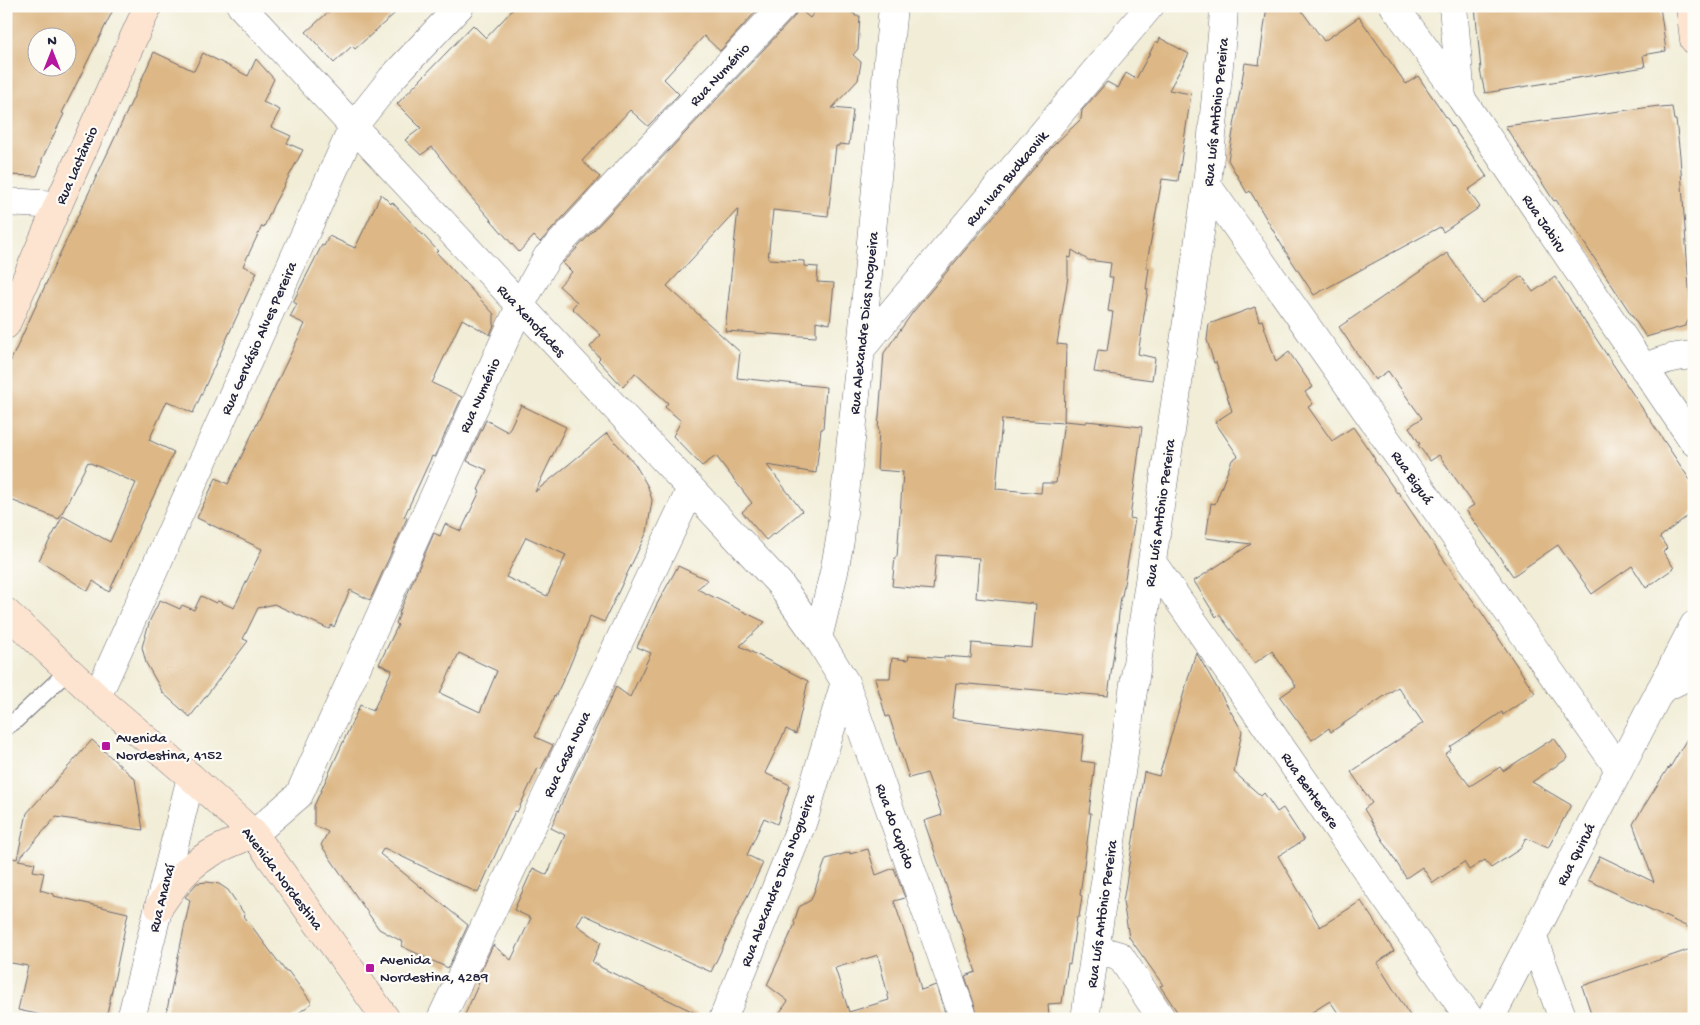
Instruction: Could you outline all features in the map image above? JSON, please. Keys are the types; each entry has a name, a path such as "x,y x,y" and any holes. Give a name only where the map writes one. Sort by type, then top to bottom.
{"main road":[{"name":"Rua Lactâncio","path":"6,325 148,6"},
{"path":"1690,6 1694,40"},
{"name":"Avenida Nordestina","path":"6,612 97,697 191,777 254,834 386,1019"},
{"path":"159,906 183,874 204,856 254,834"}],"street":[{"name":"Rua Xenofades","path":"241,6 779,584 818,638"},
{"name":"Rua Gervásio Alves Pereira","path":"97,697 352,127 392,78 460,6"},
{"name":"Rua Numénio","path":"254,834 299,795 520,306 547,257 783,6"},
{"name":"Rua Alexandre Dias Nogueira","path":"818,638 840,540 862,349 893,6"},
{"name":"Rua Ivan Budkaovik","path":"862,349 1150,6"},
{"name":"Rua Luís Antônio Pereira","path":"1085,1019 1207,185 1224,25 1224,6"},
{"name":"Rua Jabiru","path":"1394,6 1460,98 1694,442"},
{"path":"1453,6 1460,98"},
{"name":"Rua Biguá","path":"1207,185 1619,769"},
{"path":"6,202 58,205"},
{"path":"1644,370 1654,363 1678,356 1694,355"},
{"name":"Rua Casa Nova","path":"441,1019 691,489"},
{"name":"Rua Benterere","path":"1152,562 1470,1019"},
{"name":"Rua Quiruá","path":"1490,1019 1694,625"},
{"name":"Rua do Cupido","path":"818,638 845,682 964,1019"},
{"path":"1660,690 1684,678 1694,676"},
{"name":"Rua Alexandre Dias Nogueira","path":"722,1019 803,821 845,682"},
{"name":"Rua Ananaí","path":"131,1019 191,777"},
{"path":"1532,938 1563,1019"},
{"path":"1096,949 1120,956 1162,1019"}],"lane":[{"path":"6,728 68,670"}],"path":[{"path":"6,1018 12,1019"}],"building":[{"path":"6,6 115,6 62,113 64,114 42,159 37,176 6,175"},
{"path":"335,6 403,6 355,49 352,46 334,63 306,32"},
{"path":"516,6 761,6 720,51 704,36 664,79 679,94 648,126 630,110 582,161 600,177 540,242 534,236 519,252 470,196 432,147 421,155 405,140 421,128 397,104 473,25 486,38"},
{"path":"819,6 853,6 852,13 855,16 860,16 858,49 853,55 861,62 858,80 832,108 853,110 849,145 839,144 839,146 836,146 828,216 773,210 768,259 804,261 804,266 818,267 817,282 834,283 830,324 816,321 816,337 725,331 738,209 667,286 740,352 737,378 826,387 823,429 821,429 816,473 767,465 802,511 766,540 742,512 752,503 716,456 702,466 673,436 681,421 665,407 668,403 635,373 623,387 598,360 600,358 590,347 601,335 572,308 577,302 559,286 572,272 563,263 794,17 798,8 810,18"},
{"path":"1267,6 1298,6 1324,41 1359,17 1406,84 1418,76 1487,177 1468,190 1480,207 1443,232 1440,227 1314,295 1250,191 1247,193 1228,160 1245,63 1259,65"},
{"path":"1475,6 1660,6 1666,51 1643,55 1645,67 1485,93 1480,70"},
{"path":"1160,38 1189,54 1169,90 1191,94 1178,181 1162,179 1146,268 1149,268 1146,289 1148,289 1138,354 1155,358 1152,380 1094,372 1098,350 1107,351 1113,312 1108,311 1113,277 1109,277 1111,263 1088,260 1072,250 1071,258 1068,257 1068,277 1057,344 1066,345 1064,421 1086,423 1087,421 1142,427 1130,518 1135,519 1121,596 1108,696 956,683 952,718 1084,735 1081,761 1095,763 1089,813 1091,813 1080,895 1082,896 1062,1003 1048,1004 1049,1019 979,1019 965,976 976,972 924,821 942,815 927,773 909,778 889,716 886,717 875,678 890,678 892,658 908,660 909,655 971,658 972,643 1032,648 1036,604 976,598 979,558 936,555 933,590 892,586 895,557 897,557 903,472 877,470 884,353 913,312 1052,147 1081,119 1082,110 1107,82 1118,88 1126,73 1136,79 1156,41 1158,43","holes":["1002,419 1064,423 1056,483 1042,483 1041,493 996,489"]},
{"path":"154,52 194,71 203,53 248,76 256,59 274,79 263,102 280,110 271,127 291,136 287,143 303,150 264,227 262,226 243,266 257,272 193,413 167,401 149,440 174,452 109,592 93,581 88,591 39,560 63,516 110,542 136,483 88,462 59,519 6,498 6,371"},
{"path":"1659,106 1660,108 1672,107 1674,120 1676,120 1691,316 1685,326 1646,337 1505,126"},
{"path":"381,194 391,204 392,202 494,314 494,325 490,335 462,319 432,383 462,397 404,517 407,518 370,600 350,590 334,627 331,625 329,629 274,604 258,608 243,639 248,641 190,717 163,693 146,663 142,647 150,620 160,600 180,609 182,605 194,610 201,596 234,608 262,549 197,518 216,478 228,484 305,324 290,317 297,304 293,302 322,245 324,246 329,236 355,248"},
{"path":"1447,253 1482,303 1522,276 1533,292 1555,277 1694,486 1694,511 1660,537 1667,548 1663,552 1674,568 1646,588 1632,566 1592,594 1558,545 1513,576 1466,510 1474,505 1439,455 1430,461 1418,445 1420,444 1409,427 1422,418 1388,371 1375,380 1339,327"},
{"path":"1255,307 1259,321 1262,320 1276,362 1289,352 1313,387 1305,392 1313,404 1308,407 1332,441 1353,427 1535,693 1503,715 1502,712 1450,747 1451,750 1445,754 1470,786 1500,767 1503,771 1554,738 1568,758 1532,782 1571,805 1548,848 1526,838 1520,849 1491,868 1485,860 1469,870 1464,862 1433,883 1422,867 1406,878 1364,809 1372,803 1351,772 1423,723 1398,687 1331,732 1329,728 1312,740 1280,697 1296,686 1272,651 1255,663 1219,614 1216,617 1194,581 1251,544 1206,538 1211,503 1215,504 1232,460 1238,456 1215,422 1232,411 1207,340 1209,324"},
{"path":"521,405 566,427 535,492 607,433 635,464 648,487 652,500 647,532 604,622 590,616 568,670 535,737 553,745 541,769 538,768 517,812 515,811 478,893 384,848 380,854 468,925 448,968 401,946 403,942 379,929 321,845 328,832 314,825 314,806 360,705 373,711 392,670 379,664 398,625 396,623 399,613 434,533 440,536 445,524 461,531 480,491 478,490 487,470 467,461 486,420 508,432","holes":["526,537 566,555 547,596 506,577","459,653 497,671 480,712 440,693"]},
{"path":"678,566 708,580 697,589 765,622 740,646 808,681 796,734 786,729 765,773 790,785 777,824 764,818 747,855 763,863 711,972 583,914 577,925 601,942 592,962 708,1019 463,1019 479,983 476,982 493,945 511,960 531,918 514,910 533,868 547,875 565,835 551,828 570,783 616,687 630,697 651,653 637,647 656,606"},
{"path":"1196,652 1242,731 1234,772 1261,796 1264,793 1277,812 1283,808 1304,840 1278,856 1320,927 1361,901 1394,951 1377,963 1412,1019 1342,1019 1330,1001 1301,1019 1182,1019 1160,986 1163,985 1129,937 1123,902 1144,772 1159,776"},
{"path":"1694,727 1694,930 1588,880 1600,856 1654,882 1633,824"},
{"path":"92,740 135,779 143,830 56,817 18,860 35,863 33,871 44,873 40,890 54,894 54,896 128,913 106,1019 61,1019 18,1010 28,966 6,962 6,857 17,859 27,813"},
{"path":"868,849 876,875 894,868 905,898 894,901 912,952 921,990 936,985 947,1019 775,1019 788,1001 767,985 795,924 799,907 811,900 826,859 850,852 850,854","holes":["878,955 889,1000 849,1012 835,968"]},
{"path":"197,883 219,884 228,890 244,916 312,1003 291,1019 165,1019 190,900 185,897"},
{"path":"1694,948 1694,1019 1593,1019 1582,986"}],"place":[{"name":"Avenida Nordestina, 4152","path":"106,746"},
{"name":"Avenida Nordestina, 4289","path":"370,968"}]}
